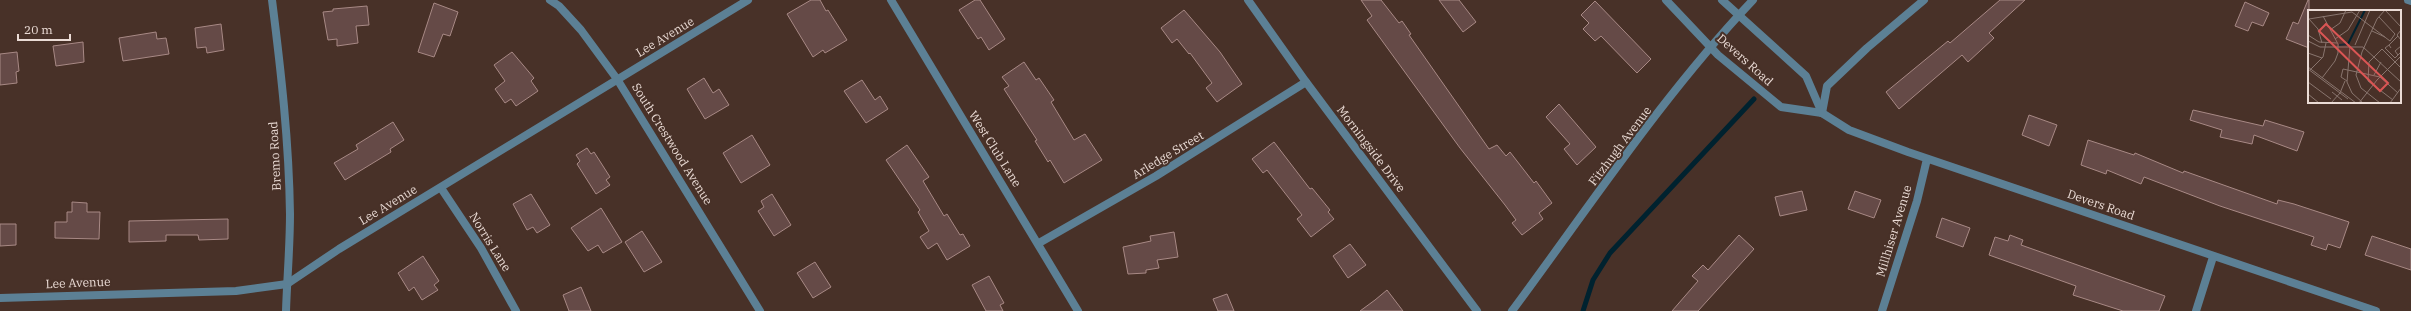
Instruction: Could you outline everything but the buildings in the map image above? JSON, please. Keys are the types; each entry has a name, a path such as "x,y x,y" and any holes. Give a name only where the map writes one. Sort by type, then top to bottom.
{"street":[{"name":"Bremo Road","path":"272,0 283,90 288,159 290,247 286,311"},
{"name":"South Crestwood Avenue","path":"550,0 559,6 581,30 617,79 760,311"},
{"name":"Lee Avenue","path":"0,298 236,291 287,284 339,249 748,0"},
{"name":"West Club Lane","path":"891,0 1039,243 1078,311"},
{"name":"Morningside Drive","path":"1248,0 1306,82 1478,311"},
{"name":"Devers Road","path":"1666,0 1724,60 1781,107 1822,113 1849,130 1927,159 2376,311"},
{"path":"1722,0 1806,76 1822,113"},
{"name":"Fitzhugh Avenue","path":"1512,311 1676,90 1712,46 1753,0"},
{"path":"1822,113 1827,86 1866,48 1924,0"},
{"name":"Arledge Street","path":"1039,243 1156,176 1306,82"},
{"name":"Millhiser Avenue","path":"1882,311 1917,200 1927,159"},
{"name":"Norris Lane","path":"441,188 481,248 516,311"},
{"path":"2196,311 2213,257"}],"waterway":[{"path":"1583,311 1593,280 1610,253 1754,99"}]}
